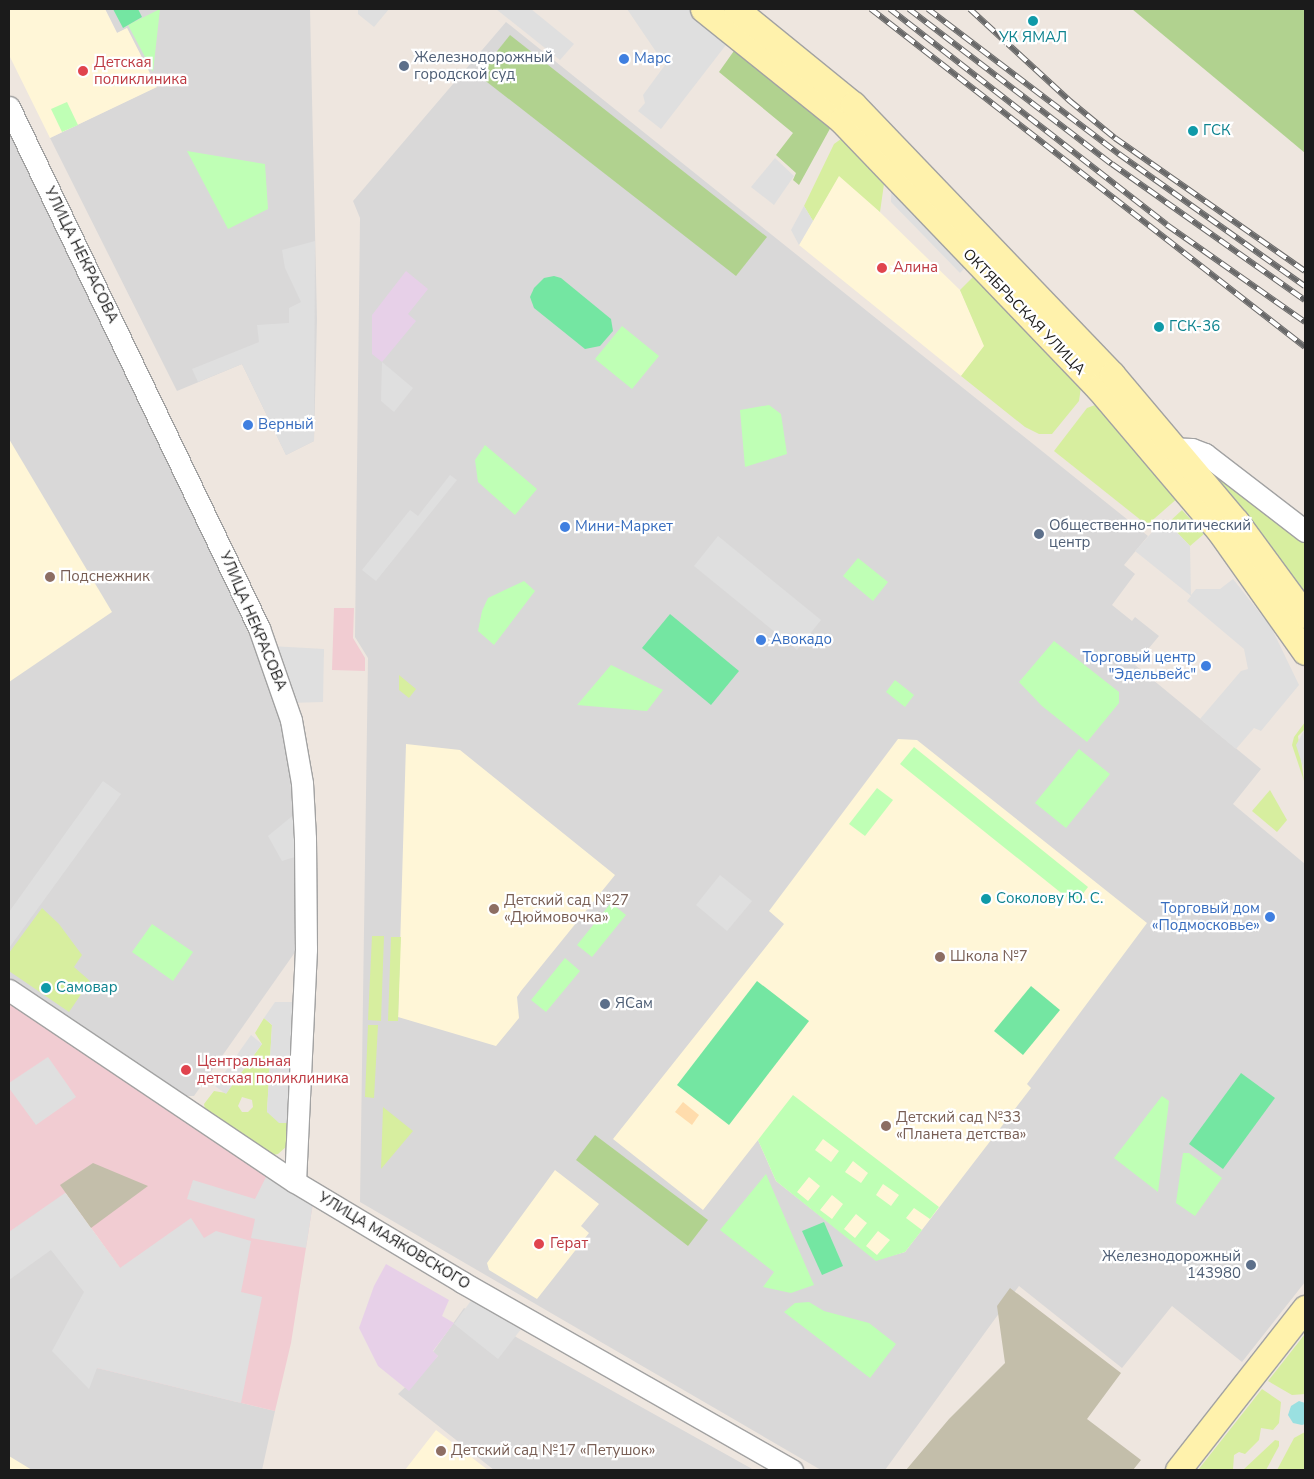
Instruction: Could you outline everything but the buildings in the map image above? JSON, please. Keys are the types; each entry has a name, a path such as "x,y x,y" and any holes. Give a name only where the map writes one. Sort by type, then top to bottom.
{"main road":[{"name":"ОКТЯБРЬСКАЯ УЛИЦА","path":"704,9 841,120 1098,388 1220,532 1305,652"},
{"name":"ОКТЯБРЬСКАЯ УЛИЦА","path":"736,9 853,104 1112,374 1236,520 1305,615"},
{"path":"1178,1470 1305,1308"}],"street":[{"name":"УЛИЦА НЕКРАСОВА","path":"9,106 259,628 288,711 298,755 305,812 306,949 295,1182"},
{"path":"1150,449 1175,447 1192,449 1218,462 1305,531"},
{"name":"УЛИЦА МАЯКОВСКОГО","path":"9,990 295,1182 462,1282 792,1470"}],"shaded area":[{"name":"Детская поликлиника","path":"9,9 105,9 117,33 127,28 157,87 50,138 9,55"},
{"path":"105,9 310,9 317,319 314,441 286,455 242,364 177,391 50,138 156,87 127,28 117,33"},
{"path":"358,9 389,9 374,27 358,14"},
{"path":"496,9 531,9 574,44 560,60"},
{"path":"627,9 689,9 729,41 661,129 638,111 645,103 643,95 665,65"},
{"path":"506,22 1148,536 1124,565 1135,574 1112,605 1132,621 1135,617 1159,636 1135,665 1261,769 1233,804 1305,864 1305,1282 1242,1362 1172,1306 1122,1368 1019,1286 885,1470 821,1470 360,1202 368,658 355,637 360,218 353,201"},
{"path":"9,125 141,397 276,694 295,783 298,948 194,1096 185,1096 9,979"},
{"path":"775,158 794,176 774,205 751,187"},
{"path":"892,174 973,259 960,273 891,202"},
{"name":"Алина","path":"839,175 849,182 960,290 985,346 961,376 799,245"},
{"path":"804,206 813,221 799,245 791,230"},
{"path":"315,241 314,441 286,455 242,364 198,382 192,369 259,342 257,325 289,323 289,308 301,302 285,268 282,250"},
{"path":"406,271 428,289 408,314 416,321 382,362 372,354 372,315"},
{"path":"382,362 413,388 394,412 381,401"},
{"name":"Подснежник","path":"9,439 112,612 9,682"},
{"path":"450,475 457,480 376,581 362,570 410,510 418,516"},
{"path":"1164,519 1190,546 1191,595 1196,589 1220,589 1233,579 1271,627 1299,685 1261,731 1254,728 1236,749 1200,719 1241,671 1248,669 1244,649 1187,601 1191,596 1135,551"},
{"path":"718,536 821,620 797,650 694,566"},
{"path":"334,608 354,608 353,638 365,658 365,671 332,670"},
{"path":"271,646 324,649 323,702 290,703"},
{"path":"1305,729 1305,773 1296,745"},
{"name":"Школа №7","path":"898,739 917,740 1147,923 1027,1084 1031,1088 905,1252 876,1260 776,1181 758,1140 703,1210 613,1139 784,924 769,911"},
{"name":"Детский сад №27 «Дюймовочка»","path":"406,744 460,750 615,875 521,991 517,997 519,1018 496,1046 398,1017"},
{"path":"103,781 121,794 9,948 9,912"},
{"path":"296,813 298,856 282,861 268,836"},
{"path":"720,875 752,901 727,931 696,905"},
{"path":"9,998 313,1203 291,1343 275,1411 97,1368 131,1283 66,1193 9,1232"},
{"path":"275,1002 293,1002 290,1123 279,1123 267,1112 272,1025 264,1018"},
{"path":"251,1035 262,1044 226,1094 215,1086"},
{"path":"48,1057 76,1097 36,1125 9,1088 9,1083"},
{"path":"93,1163 148,1186 91,1228 60,1185"},
{"name":"Герат","path":"555,1170 599,1204 581,1226 589,1233 537,1299 489,1270 487,1263"},
{"path":"268,1173 313,1203 306,1248 251,1238 255,1219 187,1199 193,1180 255,1199"},
{"path":"65,1193 131,1283 97,1368 275,1411 262,1470 9,1470 9,1232"},
{"path":"65,1193 120,1268 191,1218 204,1238 216,1231 251,1241 241,1292 262,1297 241,1403 97,1368 89,1389 52,1351 84,1292 51,1250 9,1280 9,1232"},
{"path":"386,1264 449,1300 442,1316 454,1323 433,1351 438,1356 409,1391 378,1366 359,1328 374,1286"},
{"path":"1010,1288 1121,1373 1087,1419 1141,1460 1133,1470 906,1470 949,1419 1005,1363 997,1306"},
{"path":"478,1291 528,1320 498,1359 454,1324"},
{"path":"464,1308 754,1470 494,1470 398,1394 438,1356 433,1352"},
{"name":"Детский сад №17 «Петушок»","path":"436,1430 458,1447 488,1470 405,1470"},
{"path":"9,1456 32,1470 9,1470"}],"green space":[{"path":"113,9 138,9 142,17 123,28"},
{"path":"160,9 153,72 128,25"},
{"path":"1132,9 1305,9 1305,153"},
{"path":"510,35 767,237 736,276 478,75"},
{"path":"736,48 832,125 799,185 793,180 796,173 776,155 793,133 719,72"},
{"path":"67,102 78,125 62,132 51,109"},
{"path":"845,136 885,177 880,212 839,176 813,221 804,206 834,144"},
{"path":"187,151 265,164 268,209 228,229"},
{"path":"976,274 1081,387 1079,401 1052,434 1039,434 1025,427 961,376 984,346 960,290"},
{"path":"554,276 561,278 611,319 613,331 600,346 585,349 534,308 530,297 534,288 544,278"},
{"path":"622,326 659,356 632,389 595,359"},
{"path":"769,405 781,414 787,454 745,467 740,410"},
{"path":"1095,405 1179,497 1147,525 1054,451 1087,408"},
{"path":"485,445 537,489 515,515 478,482 475,460"},
{"path":"1206,469 1305,544 1305,608"},
{"path":"1182,510 1204,534 1190,546 1168,523"},
{"path":"858,558 888,582 873,601 843,576"},
{"path":"524,581 535,591 494,645 478,631 482,611 488,598"},
{"path":"670,614 739,671 711,705 642,648"},
{"path":"1054,641 1119,692 1119,703 1087,742 1042,706 1019,682"},
{"path":"611,665 663,690 647,711 577,705"},
{"path":"399,675 416,689 409,698 399,690"},
{"path":"895,680 914,695 905,707 886,692"},
{"path":"1305,722 1305,729 1298,736 1304,781 1292,745 1294,737"},
{"path":"914,747 1088,887 1075,904 900,764"},
{"path":"1079,749 1110,774 1066,828 1035,803"},
{"path":"877,788 893,800 865,836 849,824"},
{"path":"1270,790 1287,820 1277,832 1252,811"},
{"path":"611,903 626,915 592,957 577,945"},
{"path":"42,908 59,924 82,955 74,967 90,981 69,1012 9,971 9,953"},
{"path":"152,924 193,952 173,981 132,952"},
{"path":"372,936 384,936 381,1021 368,1020"},
{"path":"391,937 401,937 398,1021 388,1021"},
{"path":"565,958 580,971 546,1012 531,1000"},
{"path":"757,981 809,1021 729,1125 677,1085"},
{"path":"1031,986 1060,1010 1023,1055 994,1031"},
{"path":"264,1018 272,1025 267,1112 290,1123 287,1146 278,1154 273,1155 205,1109 204,1104 214,1091 226,1093 262,1044 255,1033","holes":["242,1097 252,1100 253,1107 248,1112 242,1112 238,1106"]},
{"path":"368,1025 378,1025 374,1098 365,1097"},
{"path":"1241,1073 1275,1098 1223,1169 1189,1144"},
{"path":"793,1095 939,1207 930,1219 914,1208 906,1218 922,1230 905,1252 876,1261 776,1181 758,1140","holes":["823,1139 839,1151 831,1162 815,1150","853,1161 868,1173 861,1183 845,1172","809,1177 820,1186 808,1201 797,1192","883,1184 899,1195 891,1206 876,1195","832,1195 843,1204 832,1219 820,1210","856,1214 867,1223 855,1238 844,1229","878,1231 890,1240 877,1255 866,1246"]},
{"path":"1162,1096 1169,1101 1158,1192 1114,1158"},
{"path":"383,1107 413,1131 381,1169"},
{"path":"595,1135 708,1220 688,1246 576,1160"},
{"path":"1183,1153 1189,1153 1222,1178 1195,1216 1176,1203"},
{"path":"766,1174 814,1285 791,1293 763,1287 774,1272 720,1230"},
{"path":"824,1222 843,1266 822,1275 802,1231"},
{"path":"809,1302 824,1311 869,1323 896,1344 870,1378 784,1312 795,1303"},
{"path":"1305,1334 1305,1394 1292,1395 1268,1381"},
{"path":"1262,1389 1281,1402 1279,1423 1273,1430 1261,1428 1259,1440 1245,1454 1239,1452 1234,1455 1233,1470 1198,1470"},
{"path":"1305,1432 1305,1470 1277,1470 1294,1438"},
{"path":"1275,1440 1279,1441 1279,1446 1266,1470 1243,1470"}],"sand":[{"path":"683,1102 699,1115 692,1125 675,1112"}],"water":[{"path":"1299,1401 1305,1403 1305,1424 1302,1425 1293,1423 1288,1415 1291,1406"}],"railway":[{"path":"871,9 1305,347"},
{"path":"890,9 1167,225 1305,322"},
{"path":"909,9 1112,164 1305,300"},
{"path":"928,9 1119,154 1305,286"},
{"path":"970,9 1070,101 1115,138 1305,271"}],"place":[{"name":"УК ЯМАЛ","path":"1033,21"},
{"name":"Марс","path":"624,59"},
{"name":"Железнодорожный городской суд","path":"404,66"},
{"name":"Детская поликлиника","path":"83,71"},
{"name":"ГСК","path":"1193,131"},
{"name":"Алина","path":"882,268"},
{"name":"ГСК-36","path":"1159,327"},
{"name":"Верный","path":"248,425"},
{"name":"Мини-Маркет","path":"565,527"},
{"name":"Общественно-политический центр","path":"1039,534"},
{"name":"Подснежник","path":"50,577"},
{"name":"Авокадо","path":"761,640"},
{"name":"Торговый центр \"Эдельвейс\"","path":"1206,666"},
{"name":"Соколову Ю. С.","path":"986,899"},
{"name":"Детский сад №27 «Дюймовочка»","path":"494,909"},
{"name":"Торговый дом «Подмосковье»","path":"1270,917"},
{"name":"Школа №7","path":"940,957"},
{"name":"Самовар","path":"46,988"},
{"name":"ЯСам","path":"605,1004"},
{"name":"Центральная детская поликлиника","path":"186,1070"},
{"name":"Детский сад №33 «Планета детства»","path":"886,1126"},
{"name":"Герат","path":"539,1244"},
{"name":"Железнодорожный 143980","path":"1251,1265"},
{"name":"Детский сад №17 «Петушок»","path":"441,1451"}]}
